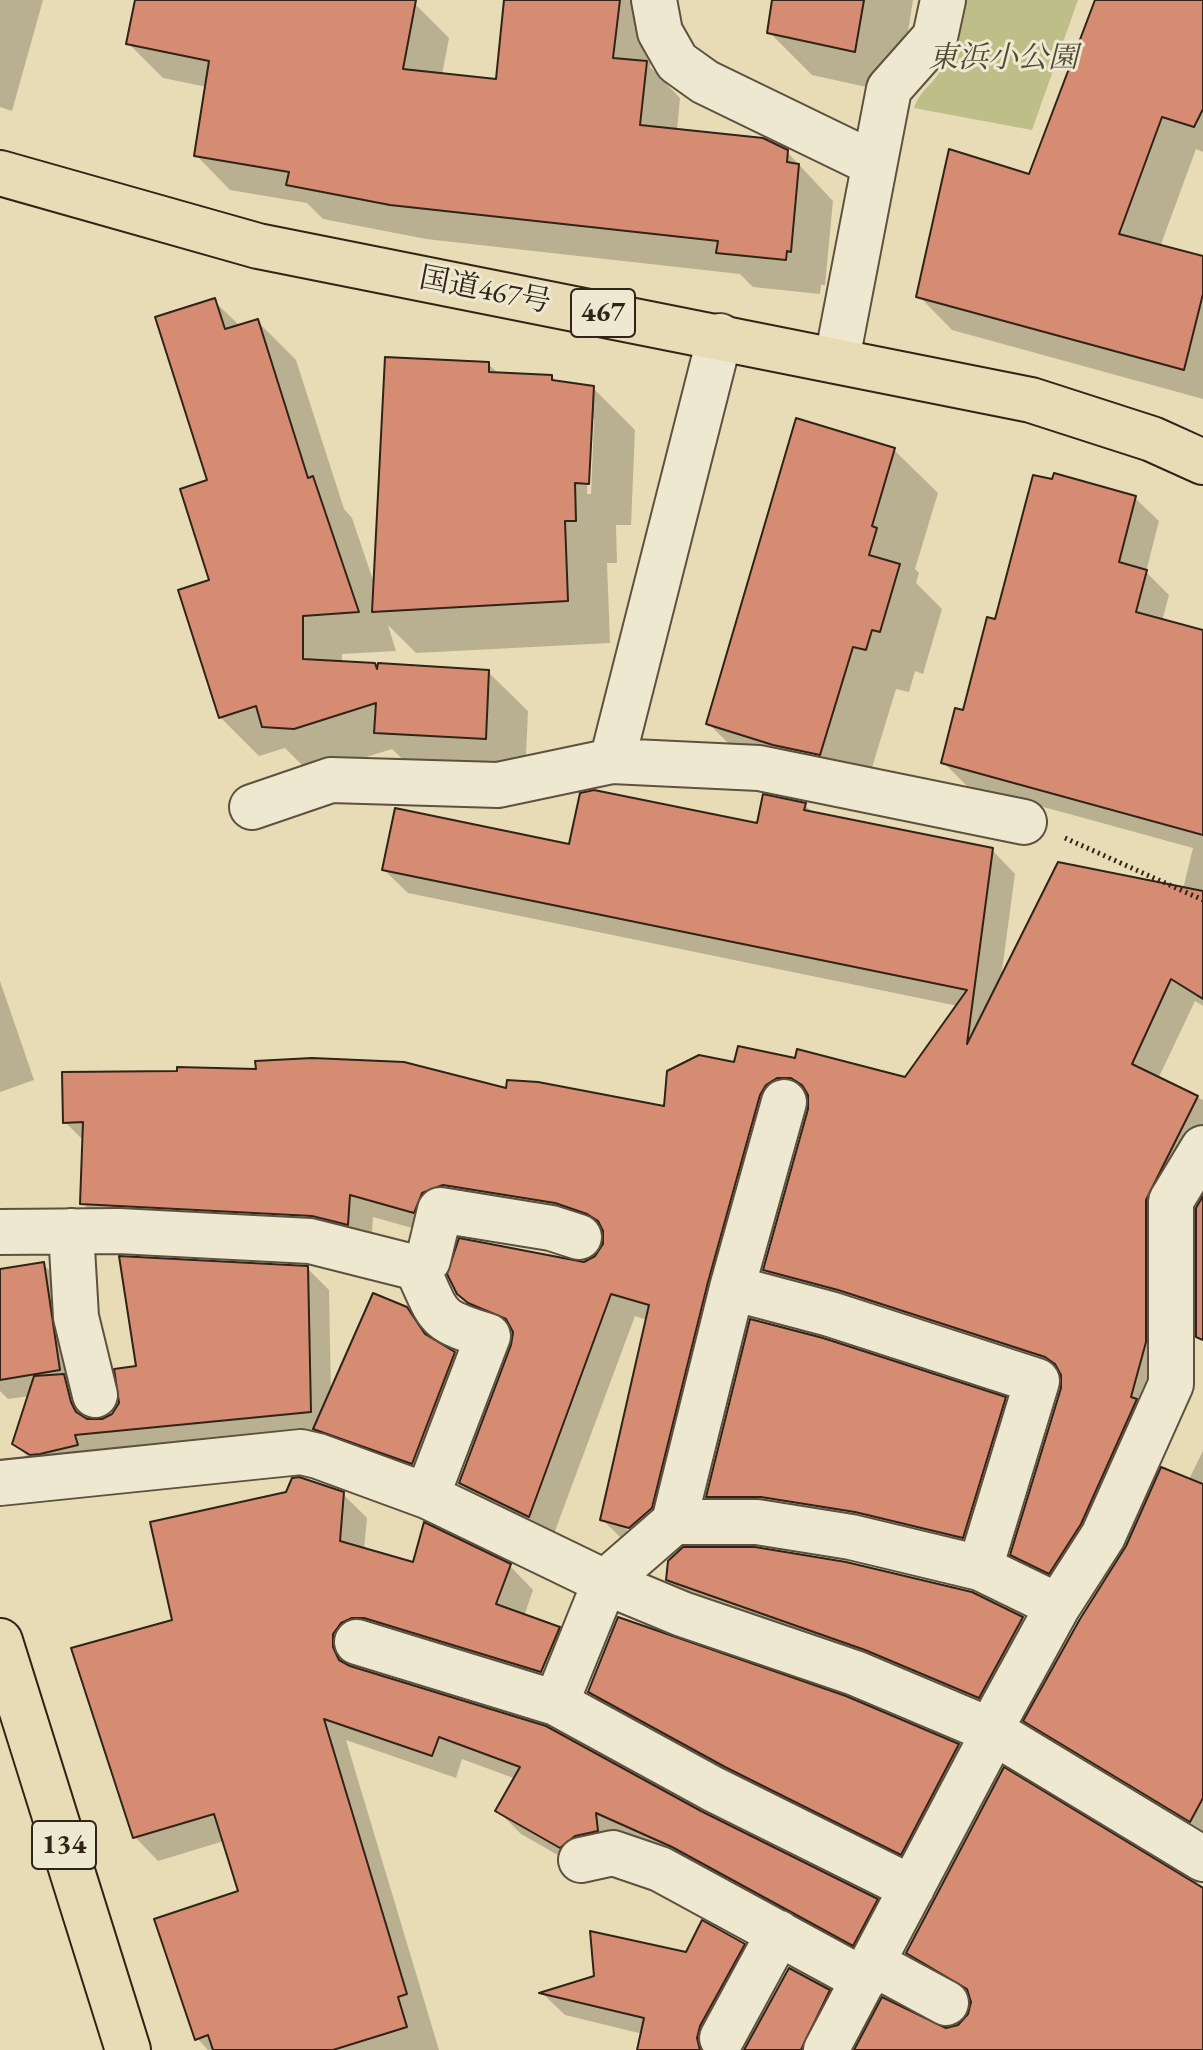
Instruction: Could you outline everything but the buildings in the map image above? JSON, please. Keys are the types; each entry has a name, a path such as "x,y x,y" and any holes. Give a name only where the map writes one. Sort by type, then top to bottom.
{"highway":[{"name":"国道467号","path":"0,173 258,246 1031,400 1152,439 1203,462"},
{"name":"134","path":"0,1641 128,2050"}],"street":[{"path":"654,0 660,32 677,62 705,82 872,163"},
{"path":"837,359 872,163 889,89 935,37 943,0"},
{"path":"612,761 720,336"},
{"path":"252,807 331,780 498,785 612,761 759,768 1024,822"},
{"path":"556,1703 605,1582 674,1522 732,1288 784,1102"},
{"path":"826,2050 1058,1606 1103,1536 1171,1384 1171,1201 1200,1159"},
{"path":"417,1268 428,1260 440,1210 551,1228 579,1237"},
{"path":"0,1232 71,1231 310,1241 417,1268"},
{"path":"71,1231 76,1317 95,1395"},
{"path":"417,1268 438,1313 450,1324 488,1336 427,1496"},
{"path":"732,1288 830,1314 1037,1381 980,1568"},
{"path":"0,1483 301,1452 427,1496 605,1582 682,1614 855,1673 992,1731 1203,1859"},
{"path":"674,1522 757,1522 851,1537 980,1568 1058,1606"},
{"path":"357,1642 556,1703 713,1789 912,1888"},
{"path":"581,1860 613,1853 635,1858 779,1933 946,2003"},
{"path":"722,2038 779,1933"}],"path":[{"path":"1094,849 1203,900"}],"green space":[{"name":"東浜小公園","path":"965,0 1078,0 1032,130 914,108 949,56"}]}
